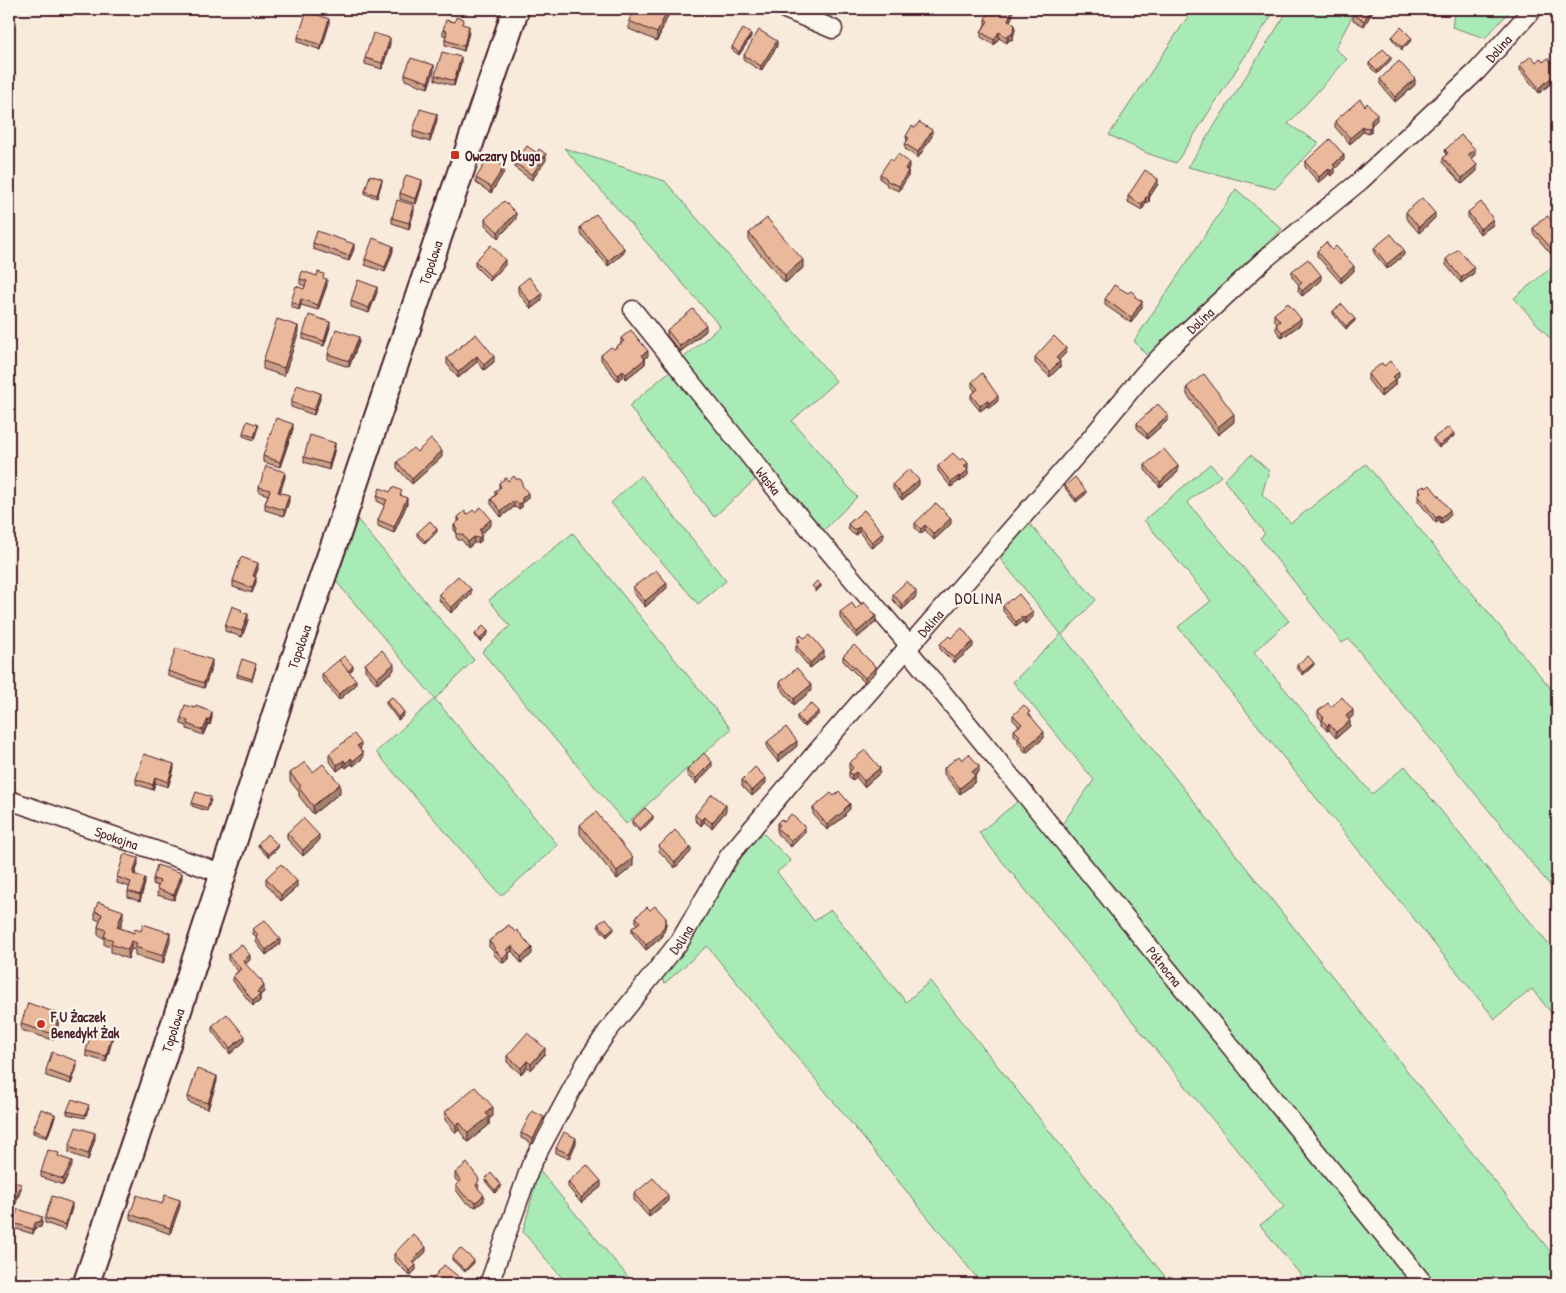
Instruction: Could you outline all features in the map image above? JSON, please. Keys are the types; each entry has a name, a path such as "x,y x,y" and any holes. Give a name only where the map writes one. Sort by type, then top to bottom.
{"street":[{"name":"Topolowa","path":"86,1284 224,874 280,700 516,9"},
{"path":"785,9 833,29"},
{"name":"Dolina","path":"490,1284 531,1165 586,1063 607,1032 680,941 729,856 908,646 1087,443 1144,374 1265,259 1360,181 1477,70 1533,9"},
{"name":"Wąska","path":"633,310 784,499 908,646"},
{"name":"Północna","path":"908,646 1424,1284"},
{"name":"Spokojna","path":"9,800 224,874"}],"green space":[{"path":"1193,9 1275,10 1176,163 1149,154 1109,135"},
{"path":"1289,9 1356,9 1335,49 1347,59 1288,124 1319,143 1275,189 1188,167"},
{"path":"1455,9 1512,9 1485,38 1452,27"},
{"path":"564,148 665,181 836,381 792,421 857,497 821,533 680,361 720,326"},
{"path":"1236,189 1282,229 1148,357 1134,341"},
{"path":"1557,263 1557,341 1554,343 1514,298"},
{"path":"671,370 758,477 714,517 629,406"},
{"path":"1251,455 1269,471 1262,494 1291,523 1366,464 1557,696 1557,894 1349,639 1342,643 1260,538 1265,534 1224,480"},
{"path":"1210,464 1221,476 1187,502 1289,621 1254,652 1372,794 1405,766 1557,955 1557,1020 1532,989 1495,1019 1178,627 1211,601 1144,520"},
{"path":"641,475 726,581 698,604 611,503"},
{"path":"357,519 474,660 435,699 335,580"},
{"path":"1027,521 1096,600 1062,635 1557,1260 1557,1284 1308,1284 1260,1225 1284,1207 979,833 1033,789 1062,824 1094,780 1013,682 1061,634 998,556"},
{"path":"573,533 731,729 626,824 482,652 510,626 489,600"},
{"path":"435,699 558,845 501,896 376,752"},
{"path":"759,829 791,861 777,872 814,921 831,910 906,1002 930,981 1171,1284 982,1284 707,946 665,983 659,977 697,928"},
{"path":"539,1170 634,1284 567,1284 523,1232"}],"building":[{"path":"642,9 668,9 657,33 629,21 633,10 640,13"},
{"path":"996,9 1013,9 1008,20 1015,25 1012,34 1009,34 1007,37 999,32 994,40 981,32 988,21 985,19 989,12 993,14"},
{"path":"1357,9 1371,9 1364,21 1353,14"},
{"path":"307,11 329,19 321,45 298,37"},
{"path":"456,17 464,19 462,24 469,26 464,46 445,40 447,31 443,30 446,20 455,22"},
{"path":"1401,27 1412,38 1402,47 1392,37"},
{"path":"743,29 751,34 739,52 732,47"},
{"path":"759,30 777,41 761,66 744,55"},
{"path":"373,33 390,38 382,63 365,58"},
{"path":"1383,49 1391,57 1377,71 1369,63"},
{"path":"442,52 461,57 454,81 435,75"},
{"path":"1531,56 1536,62 1540,58 1543,62 1548,58 1557,69 1557,73 1539,88 1520,65"},
{"path":"411,58 434,65 428,82 405,74"},
{"path":"1399,61 1415,79 1395,97 1380,79"},
{"path":"1360,99 1365,106 1367,103 1377,114 1371,121 1369,128 1363,127 1350,138 1335,121"},
{"path":"420,109 437,114 430,136 413,131"},
{"path":"919,122 932,130 918,152 905,144 909,138 906,136 912,126 915,128"},
{"path":"1461,135 1475,149 1468,155 1477,165 1462,178 1443,158 1448,153 1445,150"},
{"path":"1330,139 1344,155 1333,165 1335,167 1331,171 1329,169 1319,177 1305,162"},
{"path":"527,146 537,153 539,149 546,154 532,175 515,163"},
{"path":"898,154 909,162 905,169 908,171 899,186 887,181 880,174 890,159 893,161"},
{"path":"489,157 504,167 491,187 476,178"},
{"path":"1145,170 1158,179 1149,193 1149,197 1146,197 1142,205 1128,196"},
{"path":"370,175 382,179 377,195 365,191"},
{"path":"406,175 422,180 416,199 400,193"},
{"path":"1422,198 1435,213 1419,227 1406,212"},
{"path":"397,200 414,205 409,223 392,218"},
{"path":"504,201 516,213 498,232 485,219"},
{"path":"1481,202 1493,219 1480,229 1468,212"},
{"path":"596,214 624,248 608,261 580,227"},
{"path":"1548,216 1557,228 1557,243 1551,248 1533,228 1539,221"},
{"path":"767,218 803,260 785,275 749,233"},
{"path":"317,231 354,244 349,256 313,243"},
{"path":"1391,234 1404,250 1387,264 1374,248"},
{"path":"373,238 393,246 385,267 365,259"},
{"path":"1326,242 1332,250 1336,246 1354,266 1341,278 1317,251"},
{"path":"491,245 505,260 490,276 475,261"},
{"path":"1458,249 1474,268 1461,278 1446,259"},
{"path":"1308,259 1321,275 1302,291 1298,286 1302,283 1292,271"},
{"path":"302,271 317,276 318,272 324,274 323,278 327,279 318,305 301,299 299,305 291,302 296,286 304,289 307,281 300,279"},
{"path":"529,277 542,294 531,303 518,286"},
{"path":"358,280 377,287 369,308 351,301"},
{"path":"1114,285 1128,293 1131,291 1135,294 1135,297 1142,301 1131,318 1105,299"},
{"path":"1288,303 1301,319 1282,332 1276,325 1280,321 1274,314"},
{"path":"1342,304 1355,319 1346,326 1333,311"},
{"path":"693,309 706,325 680,346 667,330"},
{"path":"309,315 330,322 324,341 303,334"},
{"path":"277,319 298,326 284,368 263,361"},
{"path":"336,329 359,337 349,361 328,354"},
{"path":"631,330 648,351 642,355 645,359 626,374 623,371 618,375 601,355 611,347 614,349 624,341 621,338"},
{"path":"476,334 494,356 484,365 477,356 458,372 447,358"},
{"path":"1054,336 1066,348 1056,358 1060,361 1050,371 1035,357"},
{"path":"1390,361 1399,372 1393,377 1395,380 1381,391 1368,374 1382,363 1384,366"},
{"path":"982,373 998,396 989,403 987,400 980,406 971,395 978,389 972,382"},
{"path":"1204,374 1234,414 1218,427 1187,387"},
{"path":"297,385 320,393 314,410 291,402"},
{"path":"1158,404 1168,415 1147,434 1137,423"},
{"path":"276,418 293,424 280,462 263,456"},
{"path":"247,421 258,425 254,437 243,433"},
{"path":"1449,427 1454,434 1439,445 1433,438"},
{"path":"310,435 335,443 329,464 304,457"},
{"path":"431,439 442,451 412,479 397,462 413,448 417,452"},
{"path":"1164,449 1178,466 1160,482 1145,465"},
{"path":"953,453 960,460 963,458 968,463 964,466 968,470 951,482 938,466"},
{"path":"266,466 285,472 278,492 289,495 284,510 265,504 270,490 259,487"},
{"path":"909,469 919,480 902,495 893,484"},
{"path":"514,476 522,481 522,485 528,493 519,504 514,501 501,511 491,499 497,494 495,491 501,487 499,483 506,478 508,481"},
{"path":"1075,477 1086,491 1076,499 1065,486"},
{"path":"1430,485 1450,510 1441,518 1439,516 1436,518 1418,495 1421,492 1419,489"},
{"path":"393,487 402,491 400,495 407,498 394,527 378,520 387,500 377,496 380,488 390,492"},
{"path":"936,503 951,518 934,534 925,525 921,529 915,523"},
{"path":"481,507 491,519 479,530 481,531 481,536 478,538 474,537 468,542 462,534 456,532 457,528 454,525 460,520 458,517 465,511 467,515"},
{"path":"864,510 883,533 872,542 859,527 853,529 848,524"},
{"path":"430,521 437,529 425,541 417,533"},
{"path":"241,557 258,563 253,576 256,577 252,588 233,581"},
{"path":"656,570 667,583 645,601 633,587"},
{"path":"458,576 471,589 451,608 439,594"},
{"path":"817,581 821,585 815,589 812,586"},
{"path":"907,581 916,591 902,604 893,594"},
{"path":"1019,594 1033,612 1025,618 1023,616 1016,622 1003,606"},
{"path":"864,602 876,616 857,632 840,612 852,603 856,609"},
{"path":"232,606 248,614 242,631 225,626"},
{"path":"483,626 488,631 480,639 475,634"},
{"path":"962,628 973,642 954,658 940,644 949,636 951,638"},
{"path":"810,634 824,651 810,663 796,645 800,641 798,638 801,635 804,638"},
{"path":"854,645 876,667 865,678 843,656"},
{"path":"176,648 212,660 204,683 168,671"},
{"path":"382,650 394,664 377,678 365,664"},
{"path":"344,656 353,666 348,671 339,660"},
{"path":"1308,656 1314,663 1303,672 1297,665"},
{"path":"242,659 256,664 252,679 237,674"},
{"path":"339,660 356,680 339,694 322,674"},
{"path":"797,668 811,685 794,699 780,682"},
{"path":"392,697 404,712 398,717 386,701"},
{"path":"1342,697 1353,710 1346,716 1350,721 1336,732 1329,724 1327,726 1322,719 1324,718 1318,711 1328,703 1331,707"},
{"path":"811,703 819,711 804,724 797,716"},
{"path":"185,705 195,708 196,706 212,712 203,730 187,724 188,721 181,718"},
{"path":"1024,705 1030,712 1028,713 1044,732 1026,747 1014,730 1022,724 1013,715"},
{"path":"786,727 797,741 778,756 767,742"},
{"path":"354,734 361,743 357,746 363,753 353,761 351,758 346,763 344,760 337,765 329,754"},
{"path":"865,750 880,768 864,781 856,772 852,775 849,772 853,768 849,763"},
{"path":"704,753 712,762 696,778 687,770"},
{"path":"144,754 174,764 168,782 155,777 153,785 136,779"},
{"path":"969,754 979,766 972,772 975,776 960,788 944,768 959,756 962,760"},
{"path":"305,762 313,772 323,764 340,784 313,806 299,788 301,786 290,773"},
{"path":"755,767 766,778 752,791 742,780"},
{"path":"839,791 850,804 827,825 813,808 831,793 834,796"},
{"path":"196,792 211,797 207,808 192,803"},
{"path":"712,794 726,805 712,823 704,817 701,820 695,815"},
{"path":"645,808 653,816 640,829 632,821"},
{"path":"596,812 633,858 617,871 580,825"},
{"path":"791,814 805,827 791,841 777,828 780,825 777,823 781,819 784,822"},
{"path":"303,818 319,835 303,850 287,833"},
{"path":"675,830 691,847 675,862 659,846"},
{"path":"267,834 278,845 268,854 258,844"},
{"path":"124,854 138,858 133,874 145,878 140,895 128,891 131,882 117,877"},
{"path":"281,864 297,881 281,895 266,878"},
{"path":"157,865 182,873 174,895 157,889 160,881 153,879"},
{"path":"98,902 123,911 117,927 134,933 135,929 141,931 143,924 170,933 163,956 135,947 137,943 131,941 128,950 111,944 113,940 104,937 106,930 98,927 102,914 95,911"},
{"path":"655,906 666,918 664,927 646,945 632,928 640,922 636,917 647,907 650,910"},
{"path":"606,918 614,928 607,934 598,924"},
{"path":"265,920 280,939 266,950 256,937 258,935 253,929"},
{"path":"509,925 515,932 517,930 532,948 521,957 512,946 506,950 509,953 503,958 489,941"},
{"path":"241,944 250,955 243,961 261,979 264,986 257,992 260,995 253,1001 233,976 241,969 228,955"},
{"name":"F U Żaczek Benedykt Żak","path":"28,1003 60,1014 53,1034 21,1024"},
{"path":"227,1014 245,1036 230,1048 212,1026"},
{"path":"93,1026 113,1032 106,1056 86,1051"},
{"path":"527,1033 545,1048 531,1064 527,1061 521,1068 507,1056"},
{"path":"52,1052 77,1061 71,1079 46,1070"},
{"path":"197,1069 217,1076 208,1103 188,1097"},
{"path":"475,1087 493,1107 486,1113 489,1117 468,1133 459,1122 456,1125 445,1112"},
{"path":"72,1099 89,1105 85,1115 67,1111"},
{"path":"41,1109 55,1114 47,1135 33,1130"},
{"path":"532,1111 544,1117 533,1139 521,1133"},
{"path":"76,1127 95,1133 88,1154 69,1147"},
{"path":"564,1132 576,1138 569,1154 556,1148"},
{"path":"48,1150 59,1153 58,1156 72,1161 63,1179 41,1172"},
{"path":"467,1163 479,1180 476,1186 484,1195 476,1202 465,1196 456,1185 461,1181 455,1173"},
{"path":"587,1165 601,1181 581,1198 568,1182"},
{"path":"491,1173 501,1185 495,1190 485,1179"},
{"path":"653,1178 668,1195 649,1211 634,1194"},
{"path":"9,1180 21,1184 10,1213 9,1213"},
{"path":"137,1195 162,1204 165,1195 180,1200 170,1228 130,1214"},
{"path":"52,1196 72,1203 65,1225 45,1218"},
{"path":"18,1209 42,1217 41,1221 35,1223 33,1229 13,1223"},
{"path":"413,1234 426,1247 412,1261 416,1265 410,1271 394,1254"},
{"path":"460,1248 474,1260 465,1270 452,1258"},
{"path":"444,1265 459,1277 453,1284 430,1284 429,1283"},
{"path":"685,1277 691,1284 681,1284 679,1282"}],"place":[{"name":"Owczary Długa","path":"455,155"},
{"name":"F U Żaczek Benedykt Żak","path":"41,1024"}],"district":[{"name":"DOLINA","path":"979,598"}]}
